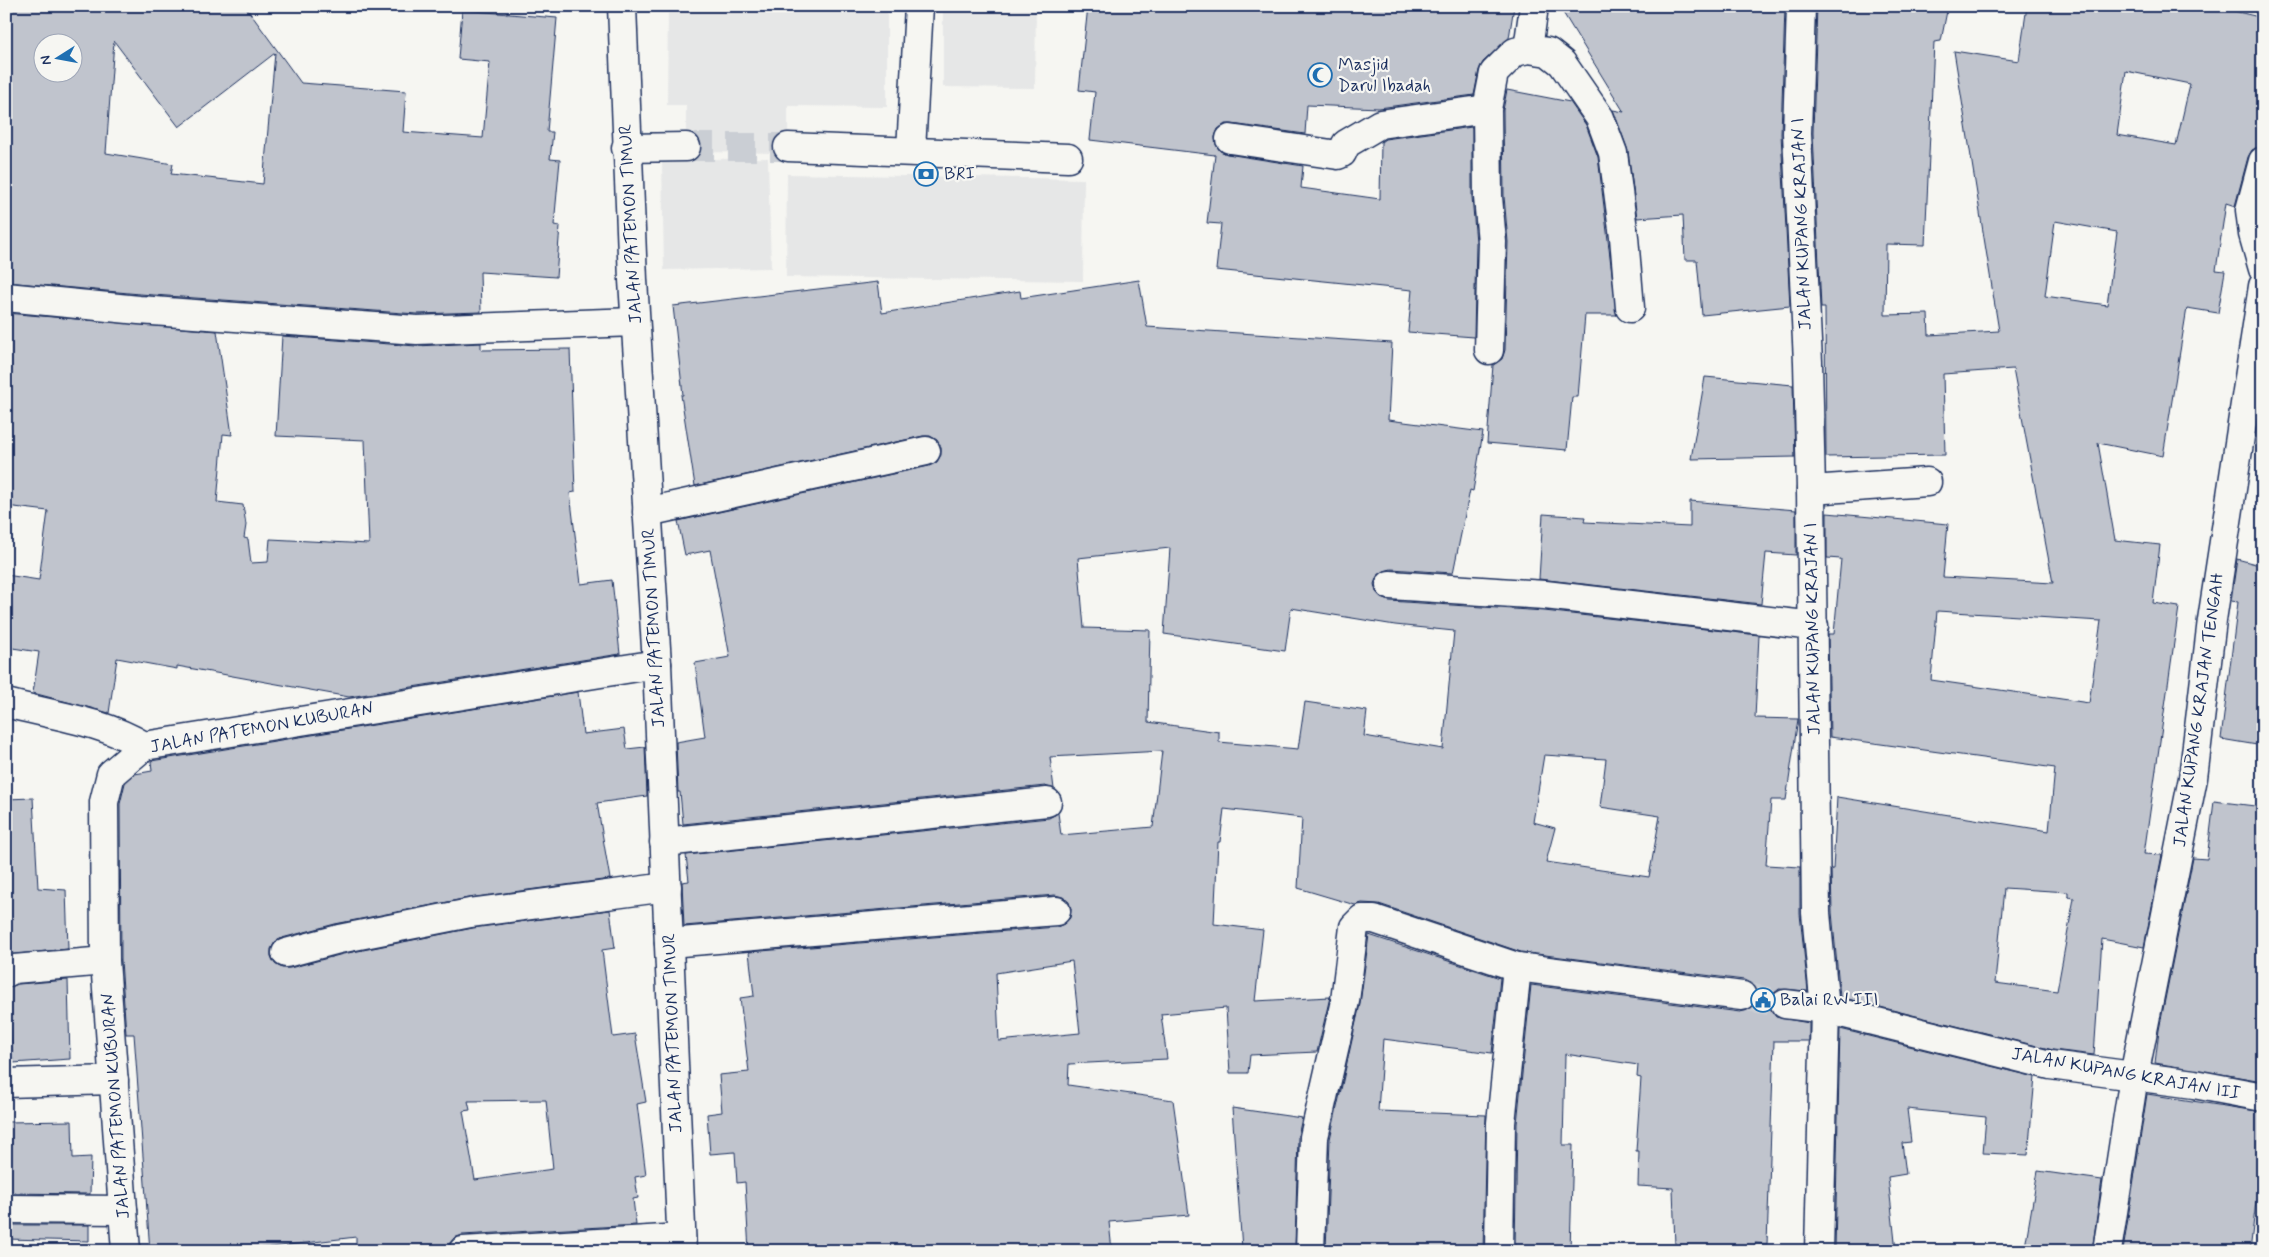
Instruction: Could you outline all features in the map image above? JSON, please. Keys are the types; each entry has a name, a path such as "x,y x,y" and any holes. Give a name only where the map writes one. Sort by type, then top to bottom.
{"street":[{"name":"JALAN PATEMON TIMUR","path":"622,6 626,148 635,322 657,664 682,1244"},
{"path":"911,150 919,6"},
{"path":"1528,48 1534,6"},
{"name":"JALAN KUPANG KRAJAN I","path":"1801,6 1797,133 1812,490 1816,913 1825,1009 1819,1251"},
{"path":"1489,350 1492,242 1488,187 1487,108 1494,73 1515,52 1528,48 1548,52 1562,63 1600,118 1613,153 1624,237 1630,308"},
{"path":"1230,139 1338,155 1342,153 1346,144 1380,124 1487,108"},
{"path":"626,148 686,147"},
{"path":"788,147 911,150 1068,158"},
{"path":"2263,161 2250,210 2253,234 2263,269"},
{"name":"JALAN KUPANG KRAJAN TENGAH","path":"2107,1251 2134,1076 2193,778 2213,610 2263,286"},
{"path":"6,297 139,310 417,330 635,322"},
{"path":"647,512 926,451"},
{"path":"1812,490 1927,482"},
{"path":"1390,584 1545,595 1814,626"},
{"name":"JALAN PATEMON KUBURAN","path":"126,1251 105,961 104,802 111,774 144,746 657,664"},
{"path":"6,703 109,729 128,736 144,746"},
{"path":"664,842 1047,802"},
{"path":"286,953 470,913 667,887"},
{"path":"669,943 1056,911"},
{"path":"1310,1251 1314,1137 1345,1001 1354,926 1362,920 1374,919 1517,967 1742,996"},
{"path":"6,973 14,968 105,961"},
{"path":"1499,1251 1501,1123 1517,967"},
{"name":"JALAN KUPANG KRAJAN III","path":"1785,1004 1825,1009 2050,1065 2134,1076 2263,1097"},
{"path":"6,1083 114,1080"},
{"path":"6,1209 123,1210"},
{"path":"463,1251 682,1244"}],"shaded area":[{"path":"668,6 887,6 887,107 788,106 788,153 686,152 686,105 667,105"},
{"path":"943,6 1036,6 1035,88 943,87"},
{"path":"768,158 771,268 664,270 662,160"},
{"path":"787,174 1084,179 1083,281 786,277"}],"building":[{"path":"6,6 245,6 301,83 406,91 403,132 483,138 490,62 458,59 462,10 557,18 547,132 553,132 550,159 560,160 554,225 560,226 556,277 480,272 481,312 417,314 140,294 6,282","holes":["114,41 179,127 275,53 263,184 171,174 173,164 106,153"]},
{"path":"1088,6 1514,6 1509,38 1483,62 1479,70 1474,95 1379,108 1307,105 1305,134 1225,124 1218,129 1215,137 1216,145 1220,151 1227,154 1303,166 1301,188 1380,199 1381,142 1385,139 1472,127 1472,197 1476,242 1474,337 1408,332 1412,290 1216,270 1221,224 1207,223 1215,155 1090,140 1095,92 1079,90"},
{"path":"1559,6 1785,6 1781,134 1790,306 1702,315 1697,260 1685,260 1683,215 1637,218 1628,151 1613,110 1624,112"},
{"path":"1817,6 1948,6 1941,41 1934,42 1925,245 1886,244 1885,315 1928,314 1929,335 1999,331 1954,51 2019,61 2027,6 2213,6 2263,18 2263,146 2252,150 2248,157 2235,206 2226,203 2216,270 2225,271 2218,313 2187,308 2163,456 2098,443 2115,540 2160,545 2153,603 2179,607 2144,854 2162,855 2144,947 2102,939 2094,1055 2053,1050 1840,997 1832,912 1831,869 1833,869 1837,797 2049,831 2055,768 1830,737 1828,634 1834,634 1841,559 1827,558 1827,513 1948,524 1943,577 2053,583 2013,369 1943,374 1945,455 1826,457 1825,308 1821,308 1813,133","holes":["2126,71 2190,84 2176,145 2117,135","2055,221 2117,232 2107,305 2045,296","1937,611 2101,621 2089,703 1931,680","2004,888 2068,892 2068,897 2074,898 2057,991 1995,983"]},
{"path":"1507,90 1570,102 1586,125 1598,157 1617,315 1585,315 1578,397 1572,397 1567,450 1487,443 1493,365 1502,359 1505,350 1508,242 1504,196 1503,110"},
{"path":"1139,280 1147,327 1392,343 1388,420 1483,432 1473,491 1470,490 1453,573 1391,569 1384,571 1377,576 1374,584 1376,592 1382,598 1389,601 1544,611 1759,635 1755,718 1798,719 1786,800 1771,800 1766,865 1800,867 1800,914 1808,991 1779,989 1772,995 1770,1003 1771,1010 1776,1017 1809,1023 1809,1041 1774,1041 1767,1244 1755,1243 1755,1251 1682,1251 1682,1246 1675,1246 1673,1188 1638,1186 1639,1151 1636,1151 1641,1078 1637,1077 1638,1065 1565,1054 1563,1145 1573,1145 1570,1251 1515,1251 1517,1124 1531,985 1740,1012 1754,1006 1757,990 1752,984 1744,980 1521,952 1379,904 1362,903 1355,905 1298,888 1302,818 1224,809 1220,842 1218,842 1214,924 1263,930 1255,1001 1330,997 1317,1052 1250,1055 1248,1073 1230,1073 1226,1008 1161,1014 1167,1059 1069,1064 1068,1085 1173,1100 1189,1215 1109,1222 1112,1251 749,1251 745,1182 737,1183 735,1152 710,1154 707,1114 722,1112 719,1075 749,1072 740,998 754,996 749,952 1057,927 1064,924 1070,918 1071,909 1069,902 1063,897 1055,895 684,926 682,882 689,881 686,855 1049,818 1058,813 1061,835 1153,827 1162,751 1050,757 1054,789 1045,786 683,824 680,792 678,792 676,742 705,737 695,663 730,657 710,550 685,555 678,521 929,466 937,462 941,455 941,448 937,440 930,436 923,436 695,486 681,395 683,395 673,306 878,282 882,313 1020,291 1021,298","holes":["1170,548 1164,634 1285,651 1291,608 1395,625 1454,631 1443,749 1364,736 1367,711 1305,702 1298,749 1219,742 1219,732 1148,722 1150,630 1084,628 1078,558","1544,755 1606,759 1600,807 1660,816 1649,877 1546,862 1555,828 1533,822","1072,961 1080,1033 999,1041 996,973"]},
{"path":"6,313 217,331 232,435 223,434 217,502 243,505 246,525 244,538 248,539 251,563 268,562 270,539 369,544 365,440 276,436 282,336 416,346 481,343 481,350 570,349 575,492 570,493 581,584 612,580 620,654 349,697 177,666 177,669 117,658 109,713 33,693 39,652 6,647 6,575 39,580 48,511 6,506"},
{"path":"1705,377 1793,385 1795,457 1691,459"},
{"path":"1690,501 1796,510 1796,555 1766,553 1761,604 1539,579 1543,514 1585,517 1584,522 1690,527"},
{"path":"2237,559 2263,566 2263,746 2221,739 2238,602 2231,601"},
{"path":"578,692 583,734 624,729 627,749 645,747 647,796 597,803 610,879 468,898 335,924 282,938 275,942 271,949 271,956 275,964 282,968 290,968 343,954 473,928 610,910 615,948 602,950 613,1037 635,1034 646,1102 637,1104 646,1175 635,1177 638,1198 633,1199 636,1225 462,1235 454,1238 449,1244 448,1251 356,1251 356,1237 238,1251 150,1251 134,1034 126,1034 121,960 120,804 125,783 135,774 152,771 151,761","holes":["546,1100 553,1169 475,1180 463,1111 470,1110 468,1101"]},
{"path":"33,798 38,888 66,890 68,949 6,955 6,799"},
{"path":"2214,801 2263,807 2263,1081 2155,1063 2159,1030 2193,858 2207,859"},
{"path":"1369,935 1500,978 1492,1053 1383,1039 1378,1111 1486,1115 1483,1251 1326,1251 1330,1139 1360,1004"},
{"path":"68,980 70,1059 13,1063 8,988 18,984"},
{"path":"1840,1029 2035,1077 2028,1155 1983,1153 1986,1117 1907,1109 1911,1142 1902,1143 1906,1174 1888,1177 1896,1251 1835,1251"},
{"path":"2147,1094 2263,1112 2263,1144 2250,1251 2123,1251"},
{"path":"1232,1108 1302,1118 1298,1136 1295,1247 1242,1249"},
{"path":"72,1121 73,1158 91,1157 90,1194 6,1193 6,1122"},
{"path":"2038,1171 2102,1180 2092,1251 2047,1251 2025,1247"},
{"path":"6,1225 89,1225 89,1241 6,1239"}],"tunnel":[{"path":"686,147 788,147"},
{"path":"1742,996 1785,1004"}],"place":[{"name":"Masjid Darul Ibadah","path":"1320,75"},
{"name":"BRI","path":"926,174"},
{"name":"Balai RW III","path":"1763,1000"}]}
